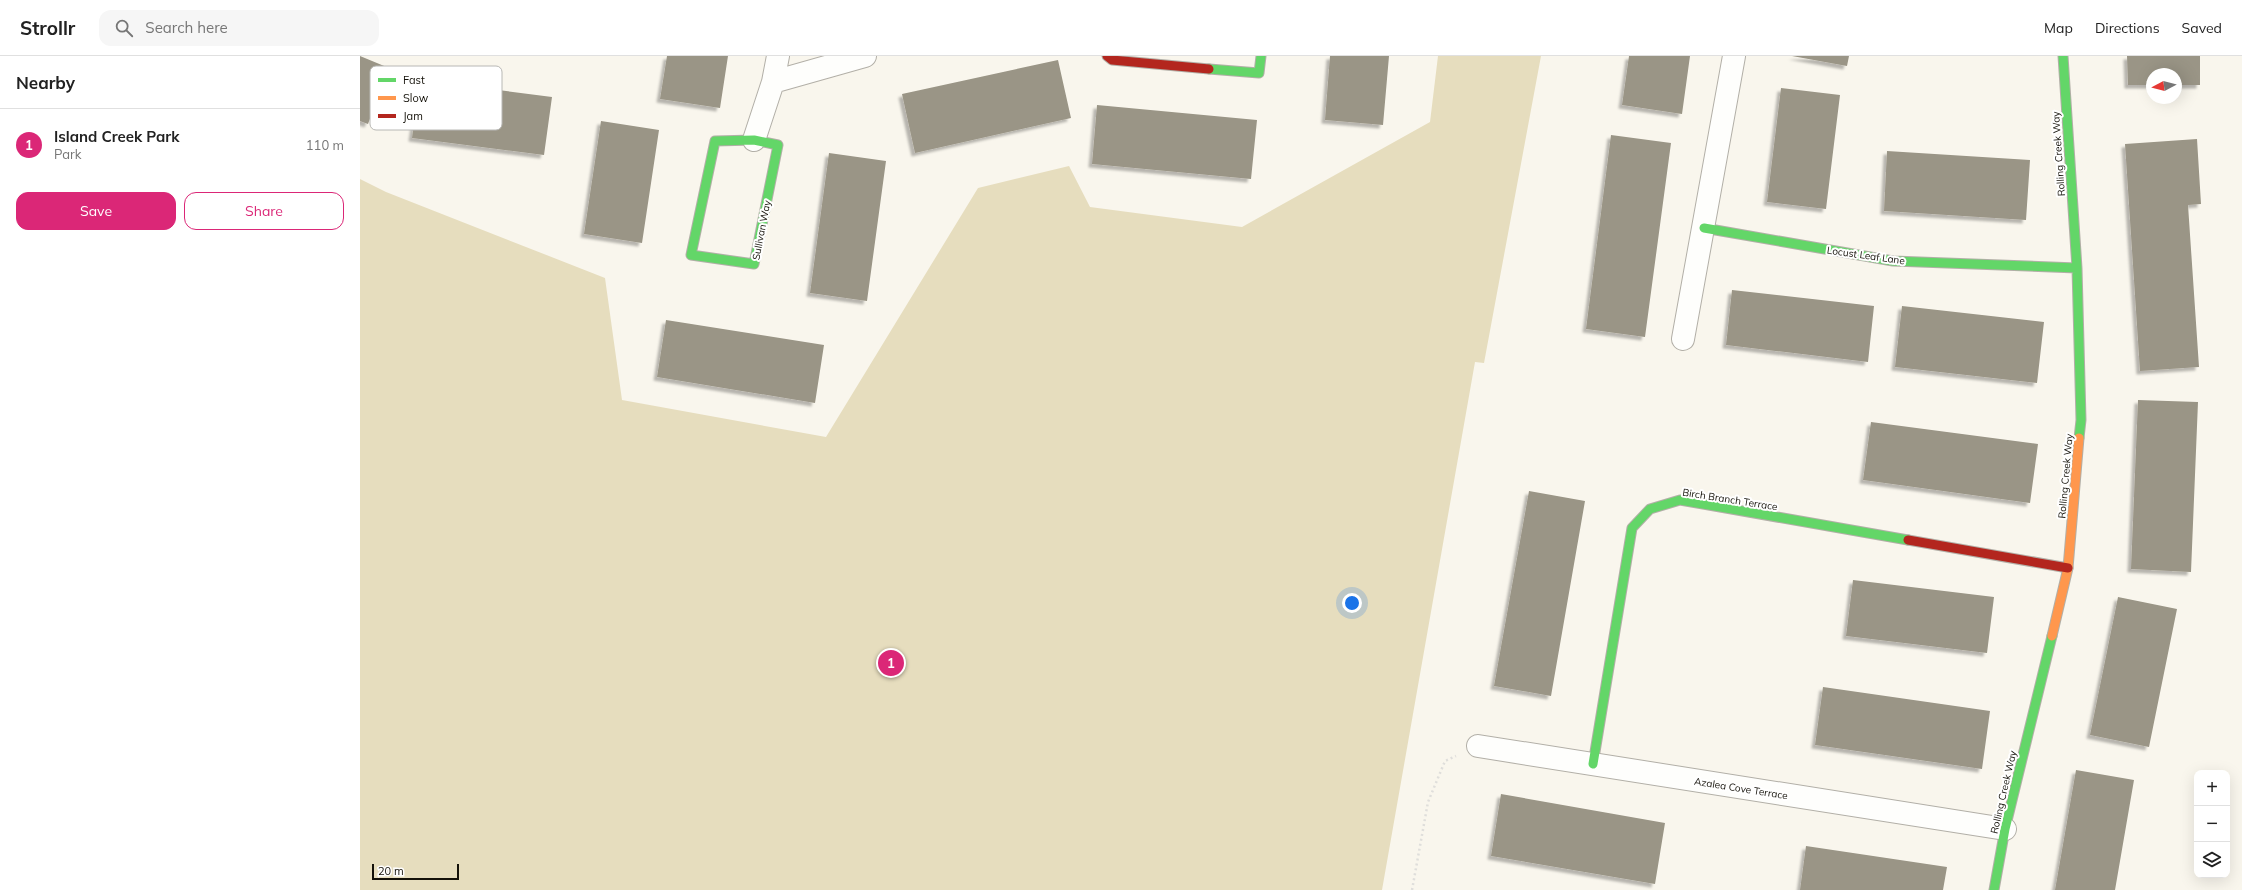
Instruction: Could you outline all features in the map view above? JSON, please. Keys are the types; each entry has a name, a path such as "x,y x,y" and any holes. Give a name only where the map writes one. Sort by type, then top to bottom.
{"street":[{"path":"754,140 773,82 778,56"},
{"path":"773,82 865,56"},
{"path":"1108,56 1112,60 1259,73 1261,56"},
{"path":"1683,339 1734,56"},
{"name":"Rolling Creek Way","path":"1994,890 2005,829 2068,568 2081,420 2077,268 2063,56"},
{"name":"Sullivan Way","path":"754,140 778,145 754,264 691,256 715,141 754,140"},
{"name":"Locust Leaf Lane","path":"1704,228 1893,261 2077,268"},
{"name":"Birch Branch Terrace","path":"1593,764 1632,528 1650,508 1680,500 2068,568"},
{"name":"Azalea Cove Terrace","path":"1478,746 2005,829"}],"path":[{"path":"1412,890 1428,802 1445,761 1478,746"}],"shaded area":[{"path":"1438,56 1541,56 1484,363 1475,362 1382,890 360,890 360,179 386,192 605,278 622,400 826,437 978,188 1069,166 1090,207 1242,227 1430,122"}],"building":[{"path":"360,56 384,66 370,66 370,119 368,124 360,121"},
{"path":"667,56 728,56 720,108 660,99"},
{"path":"1330,56 1389,56 1383,125 1325,120"},
{"path":"1629,56 1690,56 1682,114 1622,105"},
{"path":"1792,56 1849,56 1847,66"},
{"path":"2127,56 2200,56 2200,85 2182,85 2182,68 2146,68 2146,85 2128,85"},
{"path":"1058,60 1071,118 915,153 902,94"},
{"path":"1781,88 1840,95 1826,209 1767,202"},
{"path":"502,91 552,97 544,155 412,138 413,130 502,130"},
{"path":"1097,105 1257,120 1251,179 1092,164"},
{"path":"601,121 659,130 642,243 584,234"},
{"path":"1611,135 1671,143 1645,337 1586,329"},
{"path":"2197,139 2201,204 2188,205 2199,367 2140,371 2125,144"},
{"path":"1887,151 2030,160 2026,220 1884,211"},
{"path":"829,153 886,161 867,301 810,293"},
{"path":"1732,290 1874,306 1868,362 1726,345"},
{"path":"1902,306 2044,322 2037,383 1895,367"},
{"path":"666,320 824,345 815,403 657,377"},
{"path":"2138,400 2198,402 2191,572 2131,569"},
{"path":"1871,422 2038,444 2030,503 1863,480"},
{"path":"1529,491 1585,501 1551,696 1494,686"},
{"path":"1853,580 1994,597 1987,653 1846,636"},
{"path":"2118,597 2177,609 2149,747 2090,735"},
{"path":"1823,687 1990,711 1982,769 1815,745"},
{"path":"2076,770 2134,780 2115,890 2055,890"},
{"path":"1501,794 1665,823 1655,884 1491,856"},
{"path":"1806,846 1947,867 1943,890 1800,890"}],"traffic: fast":[{"path":"1209,69 1259,73 1261,56"},
{"path":"2063,56 2077,268 2081,420 2079,438"},
{"path":"754,140 778,145 754,264 691,255 715,141 754,140"},
{"path":"1704,228 1893,261 2077,268"},
{"path":"1593,764 1632,528 1650,509 1680,500 1908,540"},
{"path":"1994,890 2005,829 2052,636"}],"traffic: slow":[{"path":"2052,636 2068,568 2079,438"}],"traffic: jam":[{"path":"1107,56 1112,60 1209,69"},
{"path":"1908,540 2068,568"}],"place":[{"name":"Island Creek Park","path":"891,663"}]}
